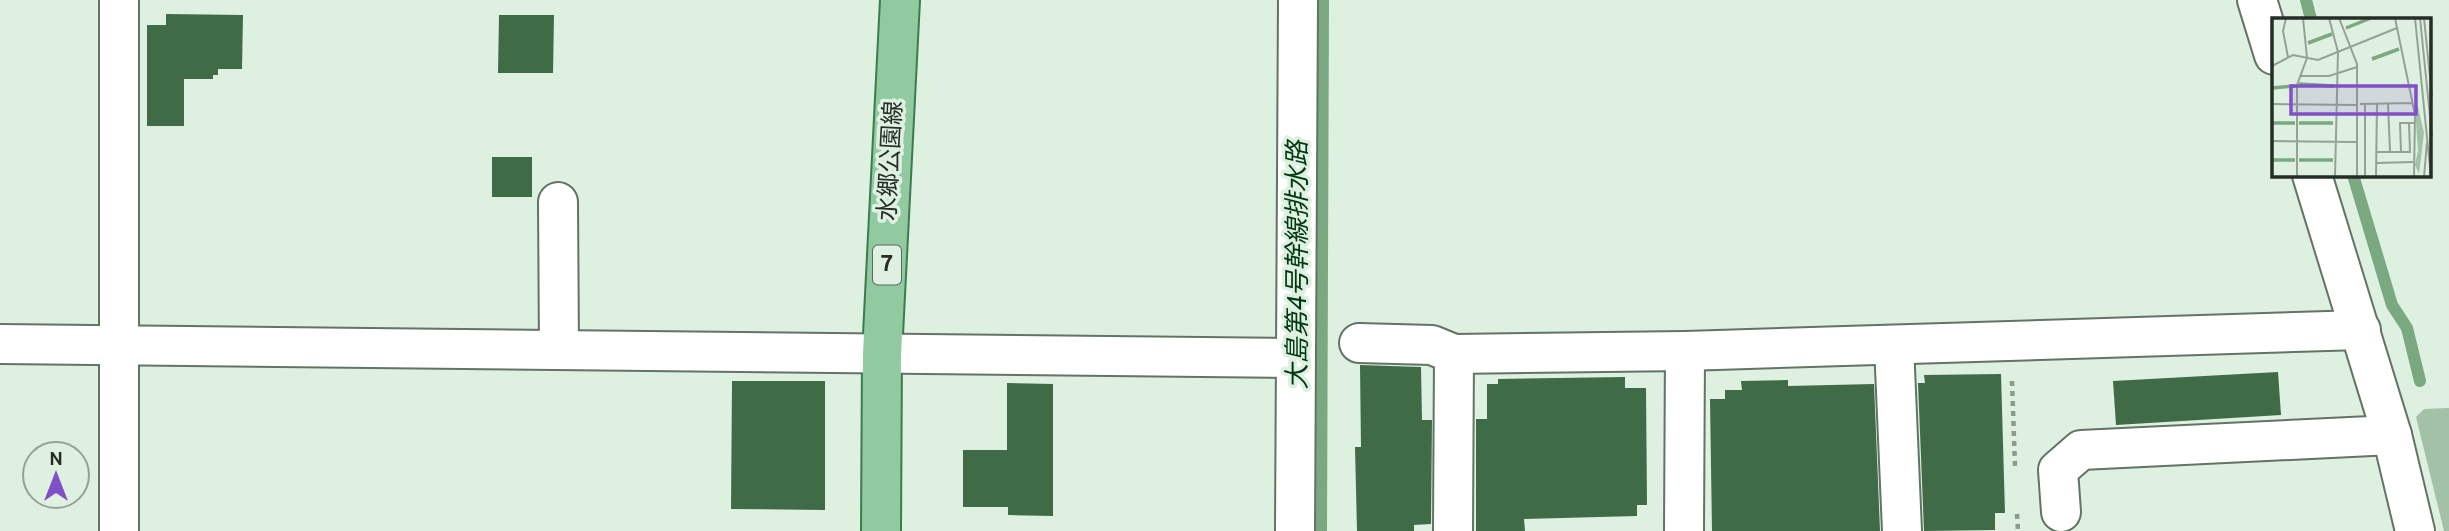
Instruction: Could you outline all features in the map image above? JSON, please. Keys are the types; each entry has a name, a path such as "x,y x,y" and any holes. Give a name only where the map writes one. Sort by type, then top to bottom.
{"main road":[{"name":"水郷公園線","path":"881,531 882,355 901,0"}],"street":[{"path":"119,0 119,531"},
{"path":"1296,531 1298,0"},
{"path":"2257,0 2272,49"},
{"path":"2313,177 2392,435 2415,531"},
{"path":"558,202 559,350"},
{"path":"1359,343 1432,345 1454,354 1685,351 2361,330"},
{"path":"0,344 120,343 882,355 1296,358"},
{"path":"1894,345 1902,531"},
{"path":"1684,531 1685,351"},
{"path":"1453,531 1454,354"},
{"path":"2061,512 2059,470 2081,450 2392,435"}],"path":[{"path":"2010,341 2016,477"},
{"path":"2017,504 2018,531"}],"green space":[{"path":"2449,408 2449,531 2444,531 2416,417 2424,409"}],"building":[{"path":"166,14 243,15 242,69 218,69 218,75 213,75 213,79 184,79 184,126 147,126 147,25 166,25"},
{"path":"499,15 554,15 553,73 498,73"},
{"path":"492,157 532,157 532,197 492,197"},
{"path":"1360,365 1421,367 1422,420 1432,420 1431,524 1414,525 1414,531 1357,531 1355,447 1361,447"},
{"path":"2278,372 2281,415 2116,425 2113,381"},
{"path":"2001,374 2005,513 1995,513 1995,530 1924,531 1918,383 1925,383 1924,375"},
{"path":"1625,377 1625,388 1646,388 1647,505 1637,505 1637,516 1524,519 1525,531 1476,531 1476,419 1487,419 1487,384 1498,384 1498,379"},
{"path":"1788,380 1788,386 1874,384 1880,531 1712,531 1710,399 1725,399 1725,390 1742,390 1741,381"},
{"path":"732,381 825,381 825,510 731,509"},
{"path":"1007,383 1053,384 1053,516 1008,515 1008,507 963,507 963,450 1007,450"}],"waterway":[{"name":"大島第4号幹線排水路","path":"1321,531 1323,0"},
{"path":"2306,0 2311,18"},
{"path":"2354,177 2392,305 2407,328 2420,381"}]}
